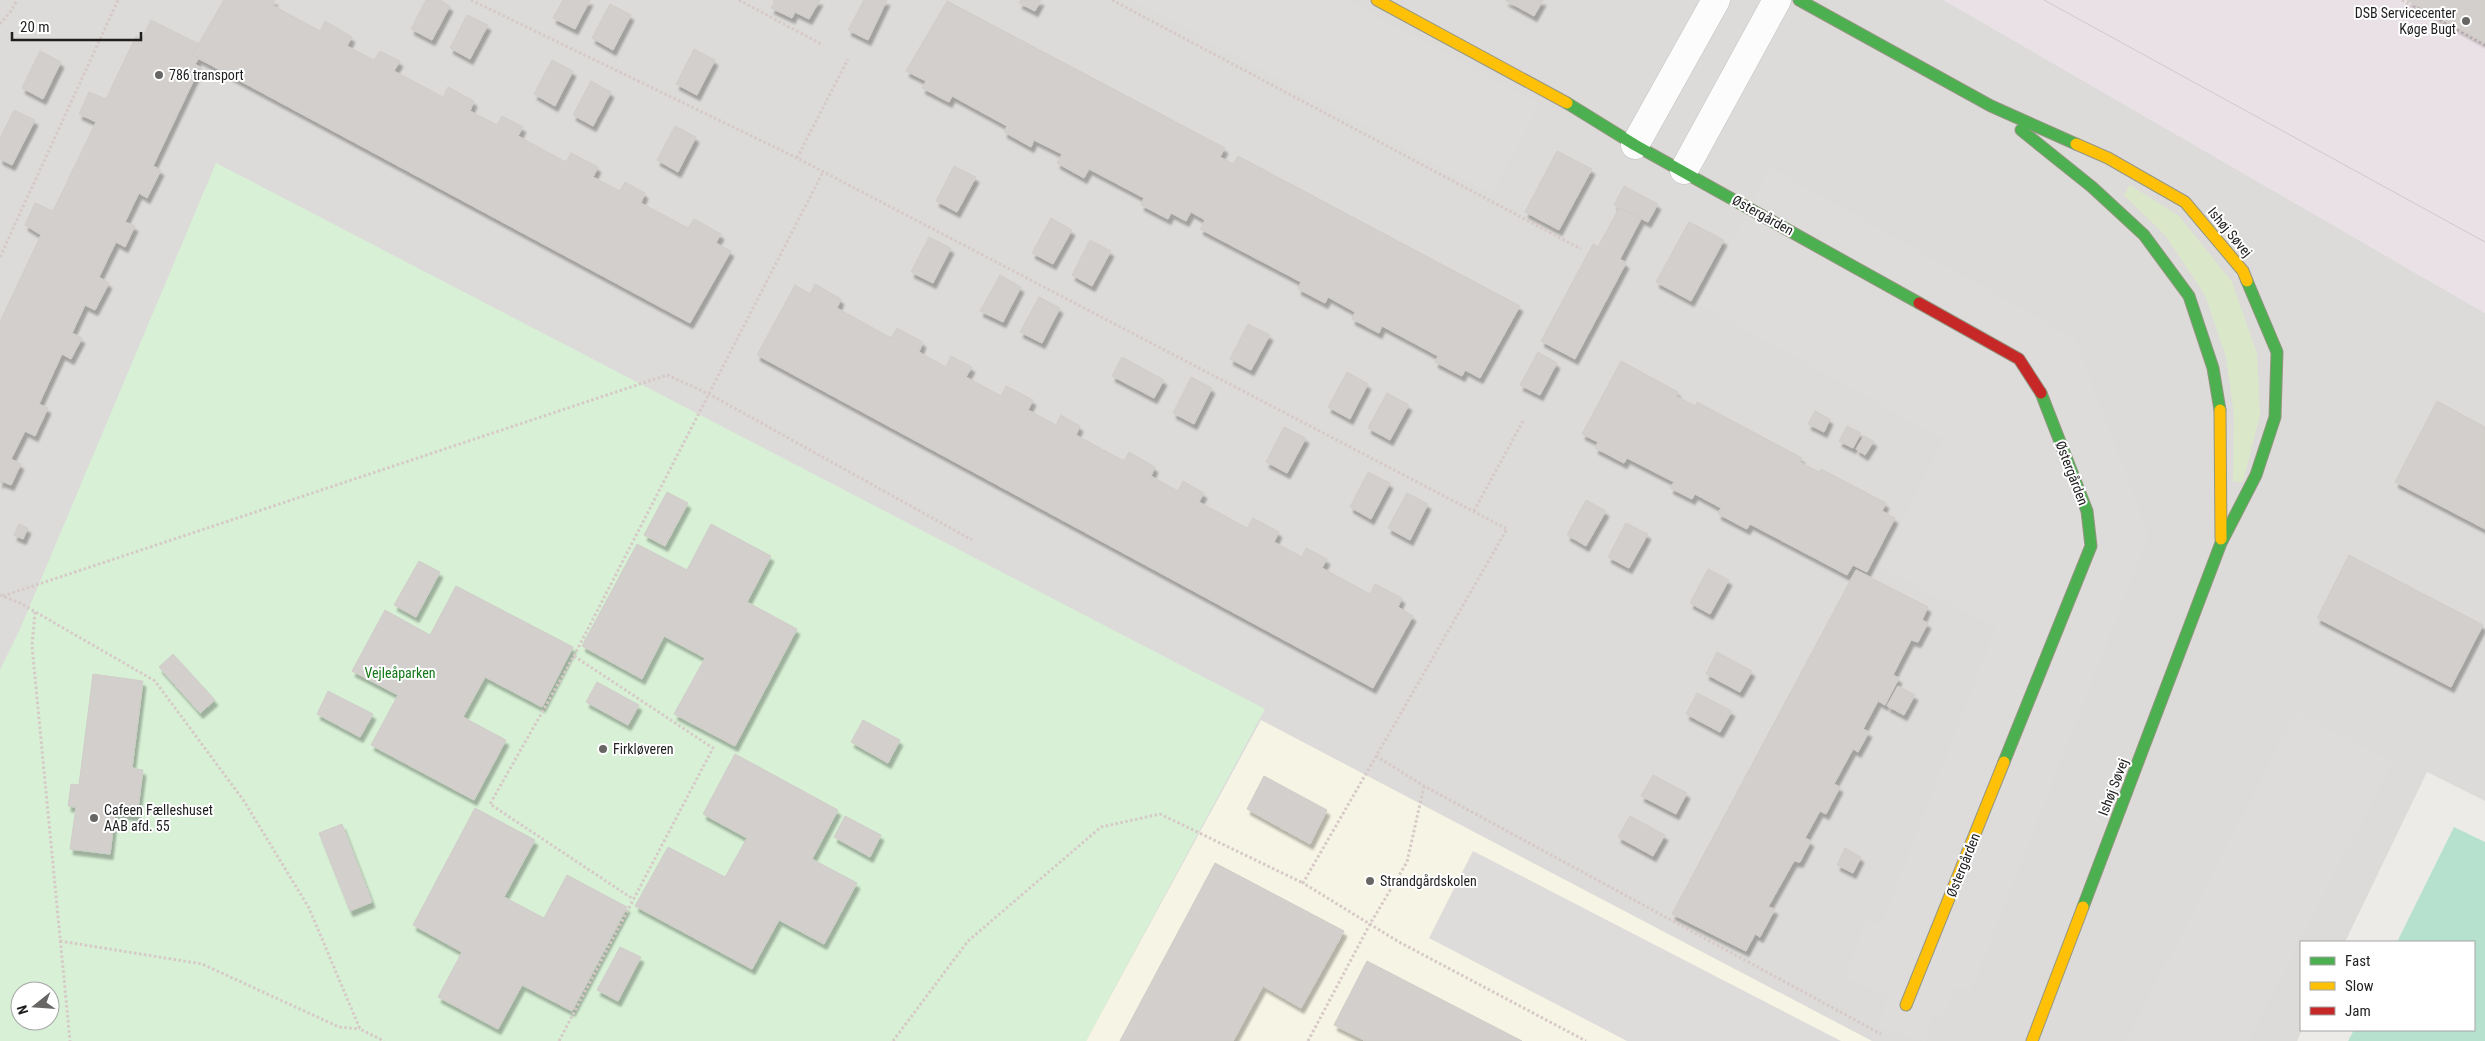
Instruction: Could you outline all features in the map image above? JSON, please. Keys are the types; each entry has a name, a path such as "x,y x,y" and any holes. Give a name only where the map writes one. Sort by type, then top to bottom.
{"street":[{"name":"Østergården","path":"1377,0 1557,97 1635,145 1684,170 2019,359 2043,396 2087,511 2091,546 1906,1005"},
{"path":"1635,145 1716,0"},
{"path":"1684,170 1777,0"},
{"name":"Ishøj Søvej","path":"1799,0 1991,106 2108,158 2185,202 2243,271 2278,352 2275,417 2256,475 2221,544 2032,1041"},
{"name":"Ishøj Søvej","path":"1991,106 2092,187 2144,235 2189,296 2212,368 2221,417 2221,544"}],"path":[{"path":"0,24 11,11 16,0"},
{"path":"0,257 118,0"},
{"path":"471,0 797,158 1507,529 1303,883"},
{"path":"738,0 823,45"},
{"path":"1112,0 1581,249"},
{"path":"2402,0 2485,45"},
{"path":"797,158 848,59"},
{"path":"633,899 490,804 574,656 823,172"},
{"path":"1,595 667,375 709,394 972,540"},
{"path":"1474,512 1523,420"},
{"path":"1,595 35,612 155,681 244,801 309,908 360,1029"},
{"path":"35,612 32,646 70,1041"},
{"path":"559,1041 713,748 574,656"},
{"path":"1376,756 1424,786 1886,1036"},
{"path":"1308,1041 1370,924 1407,862 1424,786"},
{"path":"893,1041 968,942 1101,827 1160,814 1303,883 1370,924 1586,1041"},
{"path":"60,941 202,964 339,1027 360,1029 384,1041"}],"shaded area":[{"path":"0,0 1944,0 2485,313 2485,801 2427,772 2345,941 2300,941 2300,1031 2302,1031 2297,1041 0,1041"},
{"path":"1133,0 1347,0 1540,104 1491,194"},
{"path":"1944,0 2485,0 2485,313 1947,2"},
{"path":"1771,168 2075,339 2149,535 1971,991 1955,988 1944,1016 1933,1014 1925,1041 1878,1027 1888,995 1844,978 1866,921 1882,923 1996,627 1879,567 1943,439 1697,303"},
{"path":"2296,712 2393,761 2248,1041 2126,1041"},
{"name":"Strandgårdskolen","path":"1261,720 1872,1041 1086,1041"},
{"path":"1473,851 1841,1041 1627,1041 1429,938"}],"green space":[{"name":"Vejleåparken","path":"216,163 1265,709 1086,1041 0,1041 0,670 21,627"},
{"path":"2130,185 2179,216 2232,282 2257,354 2260,415 2243,482 2233,482 2234,416 2226,357 2205,295 2165,235 2124,195"},
{"path":"2454,827 2485,842 2485,1041 2348,1041 2353,1031 2475,1031 2475,941 2397,941"}],"building":[{"path":"224,0 275,0 272,5 320,31 325,21 352,37 347,46 374,60 380,51 400,61 394,71 443,97 448,87 474,101 470,111 497,125 502,116 523,127 518,136 566,162 571,153 598,167 593,177 620,191 625,182 645,193 641,203 688,228 694,219 721,234 716,243 731,251 690,323 192,55"},
{"path":"426,0 440,0 450,6 432,40 411,29"},
{"path":"563,0 590,0 575,29 553,18"},
{"path":"773,0 820,0 809,19 795,12 792,18 771,8 775,1"},
{"path":"864,0 887,0 868,40 848,30"},
{"path":"1021,0 1041,0 1035,11 1019,3"},
{"path":"1505,0 1543,0 1534,16"},
{"name":"DSB Servicecenter Køge Bugt","path":"2407,0 2485,0 2485,43"},
{"path":"947,1 1225,148 1220,157 1233,164 1238,156 1520,306 1480,378 1465,370 1462,376 1435,362 1438,356 1382,326 1379,333 1352,319 1355,312 1328,297 1325,303 1298,289 1301,282 1200,229 1205,220 1191,212 1186,221 1171,213 1168,219 1141,205 1144,198 1089,169 1084,178 1057,163 1062,154 1034,140 1031,147 1004,132 1007,126 952,96 949,102 922,88 926,81 906,71"},
{"path":"610,4 631,15 613,50 592,38"},
{"path":"467,15 488,25 470,59 450,48"},
{"path":"151,20 199,44 192,55 199,58 195,64 200,67 153,166 161,170 147,198 139,193 125,222 135,226 125,247 116,242 99,277 109,283 95,310 85,305 72,333 82,338 71,359 62,354 39,404 48,408 35,436 25,431 11,459 21,464 11,485 1,481 0,483 0,322 41,235 25,225 35,203 53,211 96,122 79,114 89,92 106,99 136,36 142,39"},
{"path":"694,49 715,60 697,95 676,84"},
{"path":"40,51 61,62 43,99 22,88"},
{"path":"552,60 573,71 555,106 534,94"},
{"path":"591,81 611,92 593,126 573,115"},
{"path":"14,110 35,120 12,165 0,159 0,138"},
{"path":"675,126 696,137 678,172 657,160"},
{"path":"1557,151 1592,169 1559,230 1525,212"},
{"path":"954,166 976,177 957,212 936,201"},
{"path":"1624,186 1658,204 1648,222 1614,205"},
{"path":"1619,208 1641,219 1620,259 1626,263 1575,359 1541,341 1593,244 1598,247"},
{"path":"1051,218 1072,230 1053,264 1032,253"},
{"path":"1689,222 1724,240 1691,301 1656,282"},
{"path":"929,237 951,248 933,283 911,272"},
{"path":"1090,240 1111,251 1092,286 1072,275"},
{"path":"1000,275 1021,287 1003,322 980,311"},
{"path":"815,284 841,299 837,308 891,338 897,328 923,342 919,352 946,367 951,356 972,367 966,377 1001,396 1006,386 1033,400 1028,410 1056,425 1061,415 1080,426 1076,435 1124,461 1129,452 1155,467 1151,476 1178,491 1183,481 1204,493 1199,502 1247,528 1253,518 1279,532 1274,542 1302,557 1306,548 1327,559 1322,568 1370,594 1375,584 1402,598 1398,607 1413,616 1373,688 757,355 795,285 810,294"},
{"path":"1039,297 1060,308 1042,343 1020,332"},
{"path":"1248,324 1270,335 1251,370 1230,359"},
{"path":"1538,352 1557,363 1540,395 1520,385"},
{"path":"1122,357 1164,380 1154,398 1112,376"},
{"path":"1621,361 1678,392 1676,396 1696,406 1697,402 1802,458 1800,462 1819,472 1821,469 1886,503 1882,511 1895,518 1867,572 1853,565 1847,575 1750,524 1747,529 1718,514 1721,508 1695,494 1692,499 1670,488 1674,482 1627,458 1624,463 1595,448 1598,442 1582,434"},
{"path":"1347,372 1368,384 1350,419 1328,407"},
{"path":"1191,377 1212,388 1194,424 1173,413"},
{"path":"1387,393 1409,405 1390,440 1368,428"},
{"path":"2437,401 2485,427 2485,529 2395,482"},
{"path":"1815,411 1830,419 1824,432 1808,424"},
{"path":"1847,426 1861,433 1853,448 1839,441"},
{"path":"1284,427 1306,438 1287,473 1266,462"},
{"path":"1864,436 1874,441 1865,455 1856,449"},
{"path":"1368,472 1390,483 1371,519 1350,507"},
{"path":"667,492 688,503 665,546 644,535"},
{"path":"1407,493 1428,504 1410,540 1388,528"},
{"path":"1586,500 1606,511 1586,546 1567,535"},
{"path":"1626,523 1648,534 1629,568 1608,557"},
{"path":"19,524 28,528 23,539 14,535"},
{"path":"711,524 771,556 747,602 797,629 735,746 674,714 705,658 664,636 642,679 582,646 637,544 687,570"},
{"path":"2349,555 2483,625 2451,687 2317,618"},
{"path":"419,561 440,572 416,617 394,605"},
{"path":"1708,569 1729,580 1710,614 1690,603"},
{"path":"1856,570 1928,607 1922,620 1928,623 1918,642 1911,640 1893,675 1899,678 1885,705 1878,701 1863,729 1869,732 1858,752 1853,749 1834,784 1840,787 1826,814 1820,811 1805,838 1811,841 1800,862 1794,861 1768,907 1775,909 1760,937 1755,934 1746,951 1672,914"},
{"path":"456,586 573,647 542,707 485,677 463,717 506,740 474,800 371,745 398,695 352,671 385,610 430,635"},
{"path":"1717,652 1752,671 1740,692 1706,674"},
{"path":"173,654 215,700 200,713 159,667"},
{"path":"93,674 143,681 132,768 143,770 137,816 115,813 110,854 70,849 76,807 68,806 71,784 79,785"},
{"path":"597,682 639,705 628,725 586,702"},
{"path":"1898,686 1915,695 1904,715 1887,706"},
{"path":"328,691 373,714 360,737 317,714"},
{"path":"1697,693 1732,711 1720,732 1686,714"},
{"path":"863,720 900,740 888,763 851,742"},
{"path":"735,754 838,810 812,859 857,883 824,944 779,920 752,969 635,906 668,847 725,877 747,838 703,814"},
{"path":"1653,775 1687,793 1676,814 1641,796"},
{"path":"1264,776 1327,810 1310,844 1247,809"},
{"path":"475,808 535,840 504,897 544,918 567,875 627,907 572,1011 522,985 498,1029 438,997 462,952 413,925"},
{"path":"845,816 881,835 870,857 834,837"},
{"path":"1630,816 1665,835 1653,856 1618,837"},
{"path":"342,824 372,902 350,911 319,833"},
{"path":"1845,848 1861,857 1853,873 1837,865"},
{"path":"1215,863 1344,931 1301,1008 1263,986 1233,1041 1120,1041"},
{"path":"620,947 641,957 618,1001 597,990"},
{"path":"1367,961 1522,1041 1366,1041 1334,1025"}],"tram line":[{"path":"2044,0 2485,242"}],"traffic: fast":[{"path":"1799,0 1991,106 2076,144"},
{"path":"1567,103 1635,145 1919,303"},
{"path":"2021,130 2092,187 2144,235 2189,296 2213,368 2220,410"},
{"path":"2083,907 2221,543 2256,475 2275,417 2277,352 2247,281"},
{"path":"2004,762 2091,546 2087,511 2041,393"}],"traffic: slow":[{"path":"1377,0 1567,103"},
{"path":"2076,144 2108,158 2185,202 2243,271 2247,281"},
{"path":"2220,410 2221,539"},
{"path":"1906,1005 2004,762"},
{"path":"2032,1041 2083,907"}],"traffic: jam":[{"path":"1919,303 2019,359 2041,393"}],"place":[{"name":"DSB Servicecenter Køge Bugt","path":"2466,21"},
{"name":"786 transport","path":"159,75"},
{"name":"Firkløveren","path":"603,749"},
{"name":"Cafeen Fælleshuset AAB afd. 55","path":"94,818"},
{"name":"Strandgårdskolen","path":"1370,881"}]}
